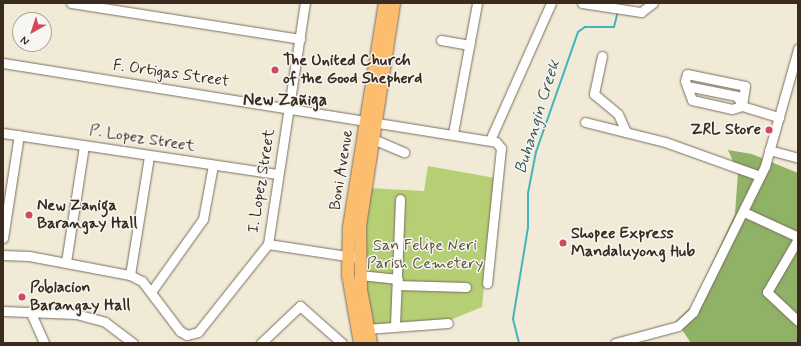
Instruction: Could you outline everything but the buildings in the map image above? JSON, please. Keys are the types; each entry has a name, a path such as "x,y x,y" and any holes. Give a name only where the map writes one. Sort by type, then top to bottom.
{"main road":[{"name":"Boni Avenue","path":"360,343 353,257 385,3"},
{"name":"Boni Avenue","path":"371,343 366,329 360,275 353,257 373,139 371,120 394,3"}],"street":[{"path":"71,3 300,39"},
{"name":"I. Lopez Street","path":"3,255 66,262 130,274 151,292 180,331 187,335 198,332 268,244 277,174 305,3"},
{"path":"453,133 470,45 476,3"},
{"path":"490,140 551,3"},
{"path":"582,3 645,12 653,3"},
{"path":"441,40 470,45"},
{"path":"615,343 647,330 678,326 692,314 744,212 760,176 779,117 798,49"},
{"path":"602,56 594,94 618,114 626,132"},
{"name":"F. Ortigas Street","path":"3,63 453,133 490,140 499,144 488,283"},
{"path":"742,106 745,86 687,74 687,86 692,100 732,109 742,106 779,117"},
{"path":"687,86 737,96 742,106"},
{"path":"584,122 626,132 714,157 760,176"},
{"name":"P. Lopez Street","path":"3,133 277,174"},
{"path":"3,238 19,135"},
{"path":"373,139 404,152"},
{"path":"66,262 84,146"},
{"path":"769,150 798,158"},
{"path":"130,274 149,156"},
{"path":"151,292 203,219 213,165"},
{"path":"395,325 398,282 400,199"},
{"path":"744,212 798,238 767,292 798,321"},
{"path":"268,244 353,257"},
{"path":"360,275 398,282 466,287"},
{"path":"261,343 300,306 342,343"},
{"path":"3,311 76,314 105,322 133,343"},
{"path":"30,311 44,343"},
{"path":"366,329 395,325 448,323"}],"green space":[{"path":"728,150 752,154 798,173 798,343 691,343 676,321 692,306 735,214 738,172"},
{"name":"San Felipe Neri Parish Cemetery","path":"428,166 495,178 482,307 448,321 372,331 362,255 369,188 424,191"}],"waterway":[{"name":"Buhangin Creek","path":"519,343 513,319 528,227 528,193 536,152 578,32 585,27 614,27 618,11"}],"place":[{"name":"The United Church of the Good Shepherd","path":"275,70"},
{"name":"ZRL Store","path":"769,130"},
{"name":"New Zaniga Barangay Hall","path":"29,215"},
{"name":"Shopee Express Mandaluyong Hub","path":"563,243"},
{"name":"Poblacion Barangay Hall","path":"22,297"}],"district":[{"name":"New Zañiga","path":"285,101"}]}
